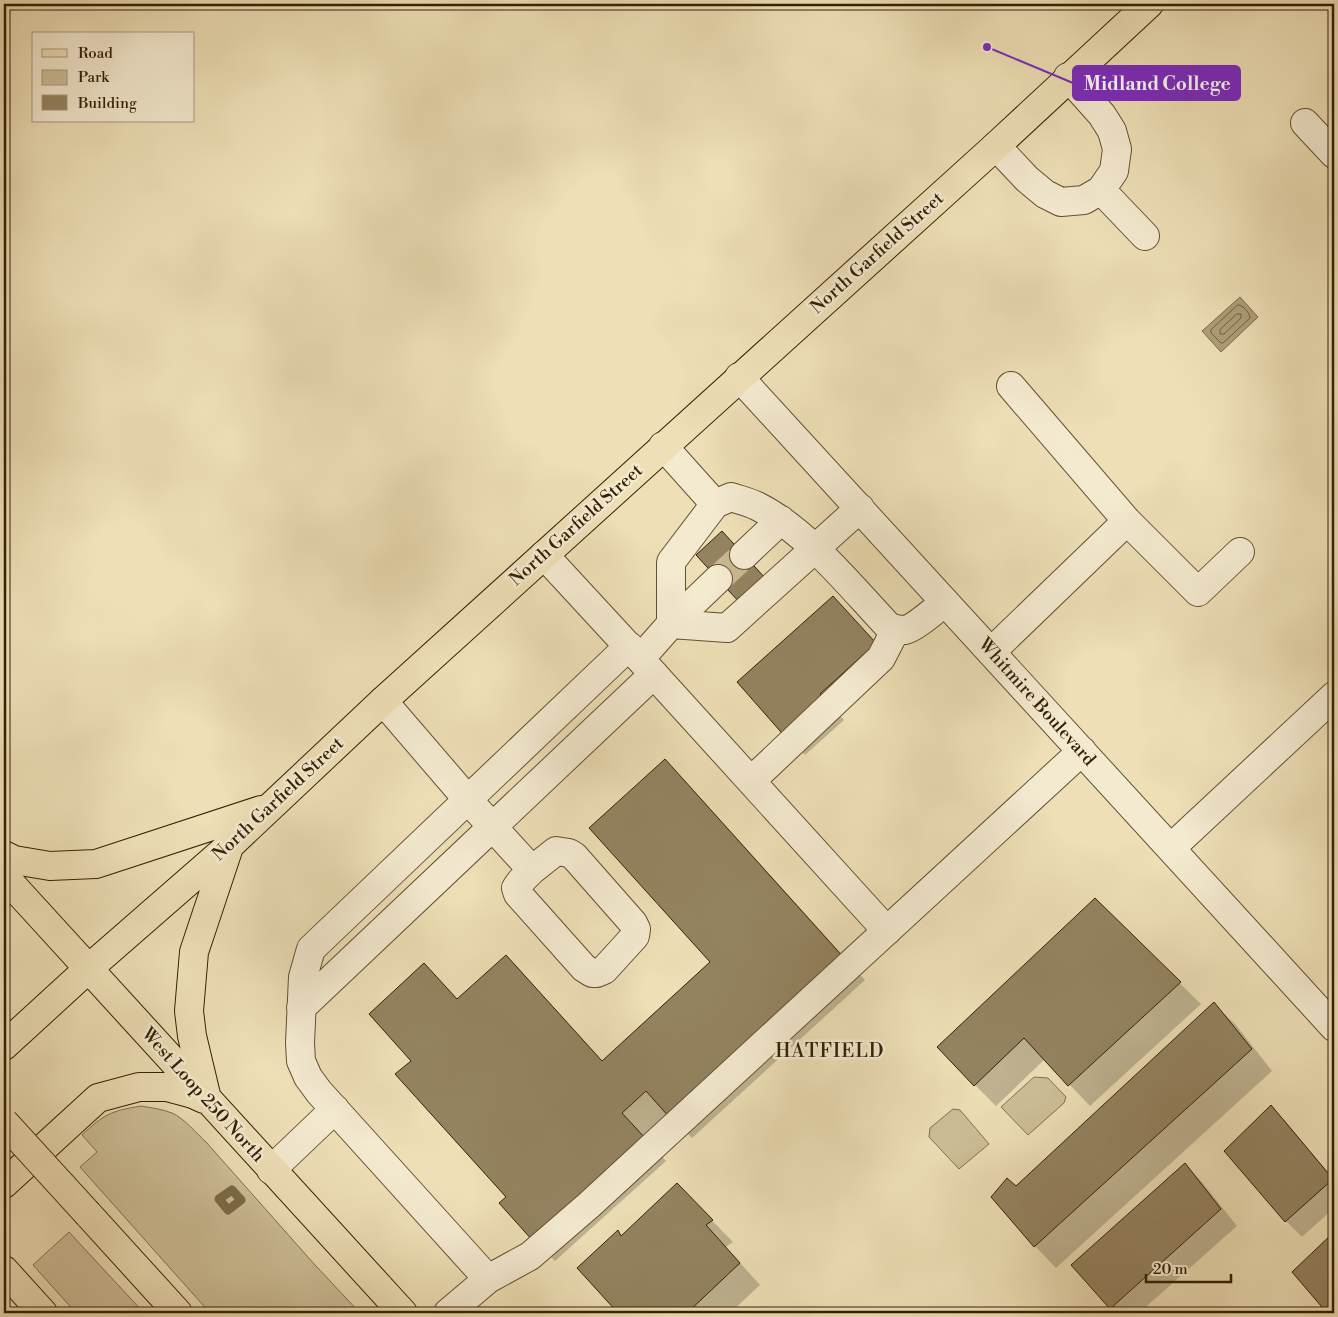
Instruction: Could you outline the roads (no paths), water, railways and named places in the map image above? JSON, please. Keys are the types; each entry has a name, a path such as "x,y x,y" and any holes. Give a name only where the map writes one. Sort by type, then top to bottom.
{"main road":[{"name":"North Garfield Street","path":"4,1046 88,969 229,846 383,701 996,146 1068,77 1149,4"},
{"path":"4,855 14,860 50,866 96,864 270,808"},
{"path":"208,1100 192,1036 189,1011 194,952 229,846"},
{"name":"West Loop 250 North","path":"4,876 403,1313"},
{"path":"4,1184 98,1098 139,1087 167,1086 208,1100"},
{"path":"4,1122 178,1313"},
{"path":"9,1276 43,1313"}],"street":[{"path":"996,146 1027,179 1045,194 1061,202 1084,200 1101,190 1114,171 1117,149 1112,131 1102,115 1068,77"},
{"path":"1305,123 1334,154"},
{"path":"1101,190 1145,236"},
{"name":"Whitmire Boulevard","path":"740,377 1334,1027"},
{"path":"1012,386 1127,520 1198,592 1240,552"},
{"path":"663,446 715,504"},
{"path":"671,624 671,562 715,504 731,497 755,505 781,520 814,548 889,627 906,630 945,602"},
{"path":"671,624 726,628 860,508"},
{"path":"744,555 781,520"},
{"path":"991,652 1127,520"},
{"path":"544,555 641,659 887,932"},
{"path":"301,1008 494,827 671,624 718,579"},
{"path":"751,781 881,658 896,629"},
{"path":"488,1279 319,1092 308,1077 301,1061 300,1043 303,977 310,950 468,800 641,659"},
{"path":"1171,848 1334,696"},
{"path":"383,701 468,800 532,870"},
{"path":"448,1313 488,1279 530,1256 582,1212 1082,752"},
{"path":"556,851 574,856 633,923 636,929 635,936 604,970 592,973 584,968 518,894 516,888 532,870 556,851"},
{"path":"271,1170 335,1109"}],"water":[{"path":"1240,297 1258,317 1221,352 1202,331"}],"waterway":[{"path":"232,1190 241,1200 228,1210 219,1199 232,1190"}],"tunnel":[{"path":"718,579 744,555"}],"place":[{"name":"Midland College","path":"987,47"}],"district":[{"name":"HATFIELD","path":"830,1051"}]}
